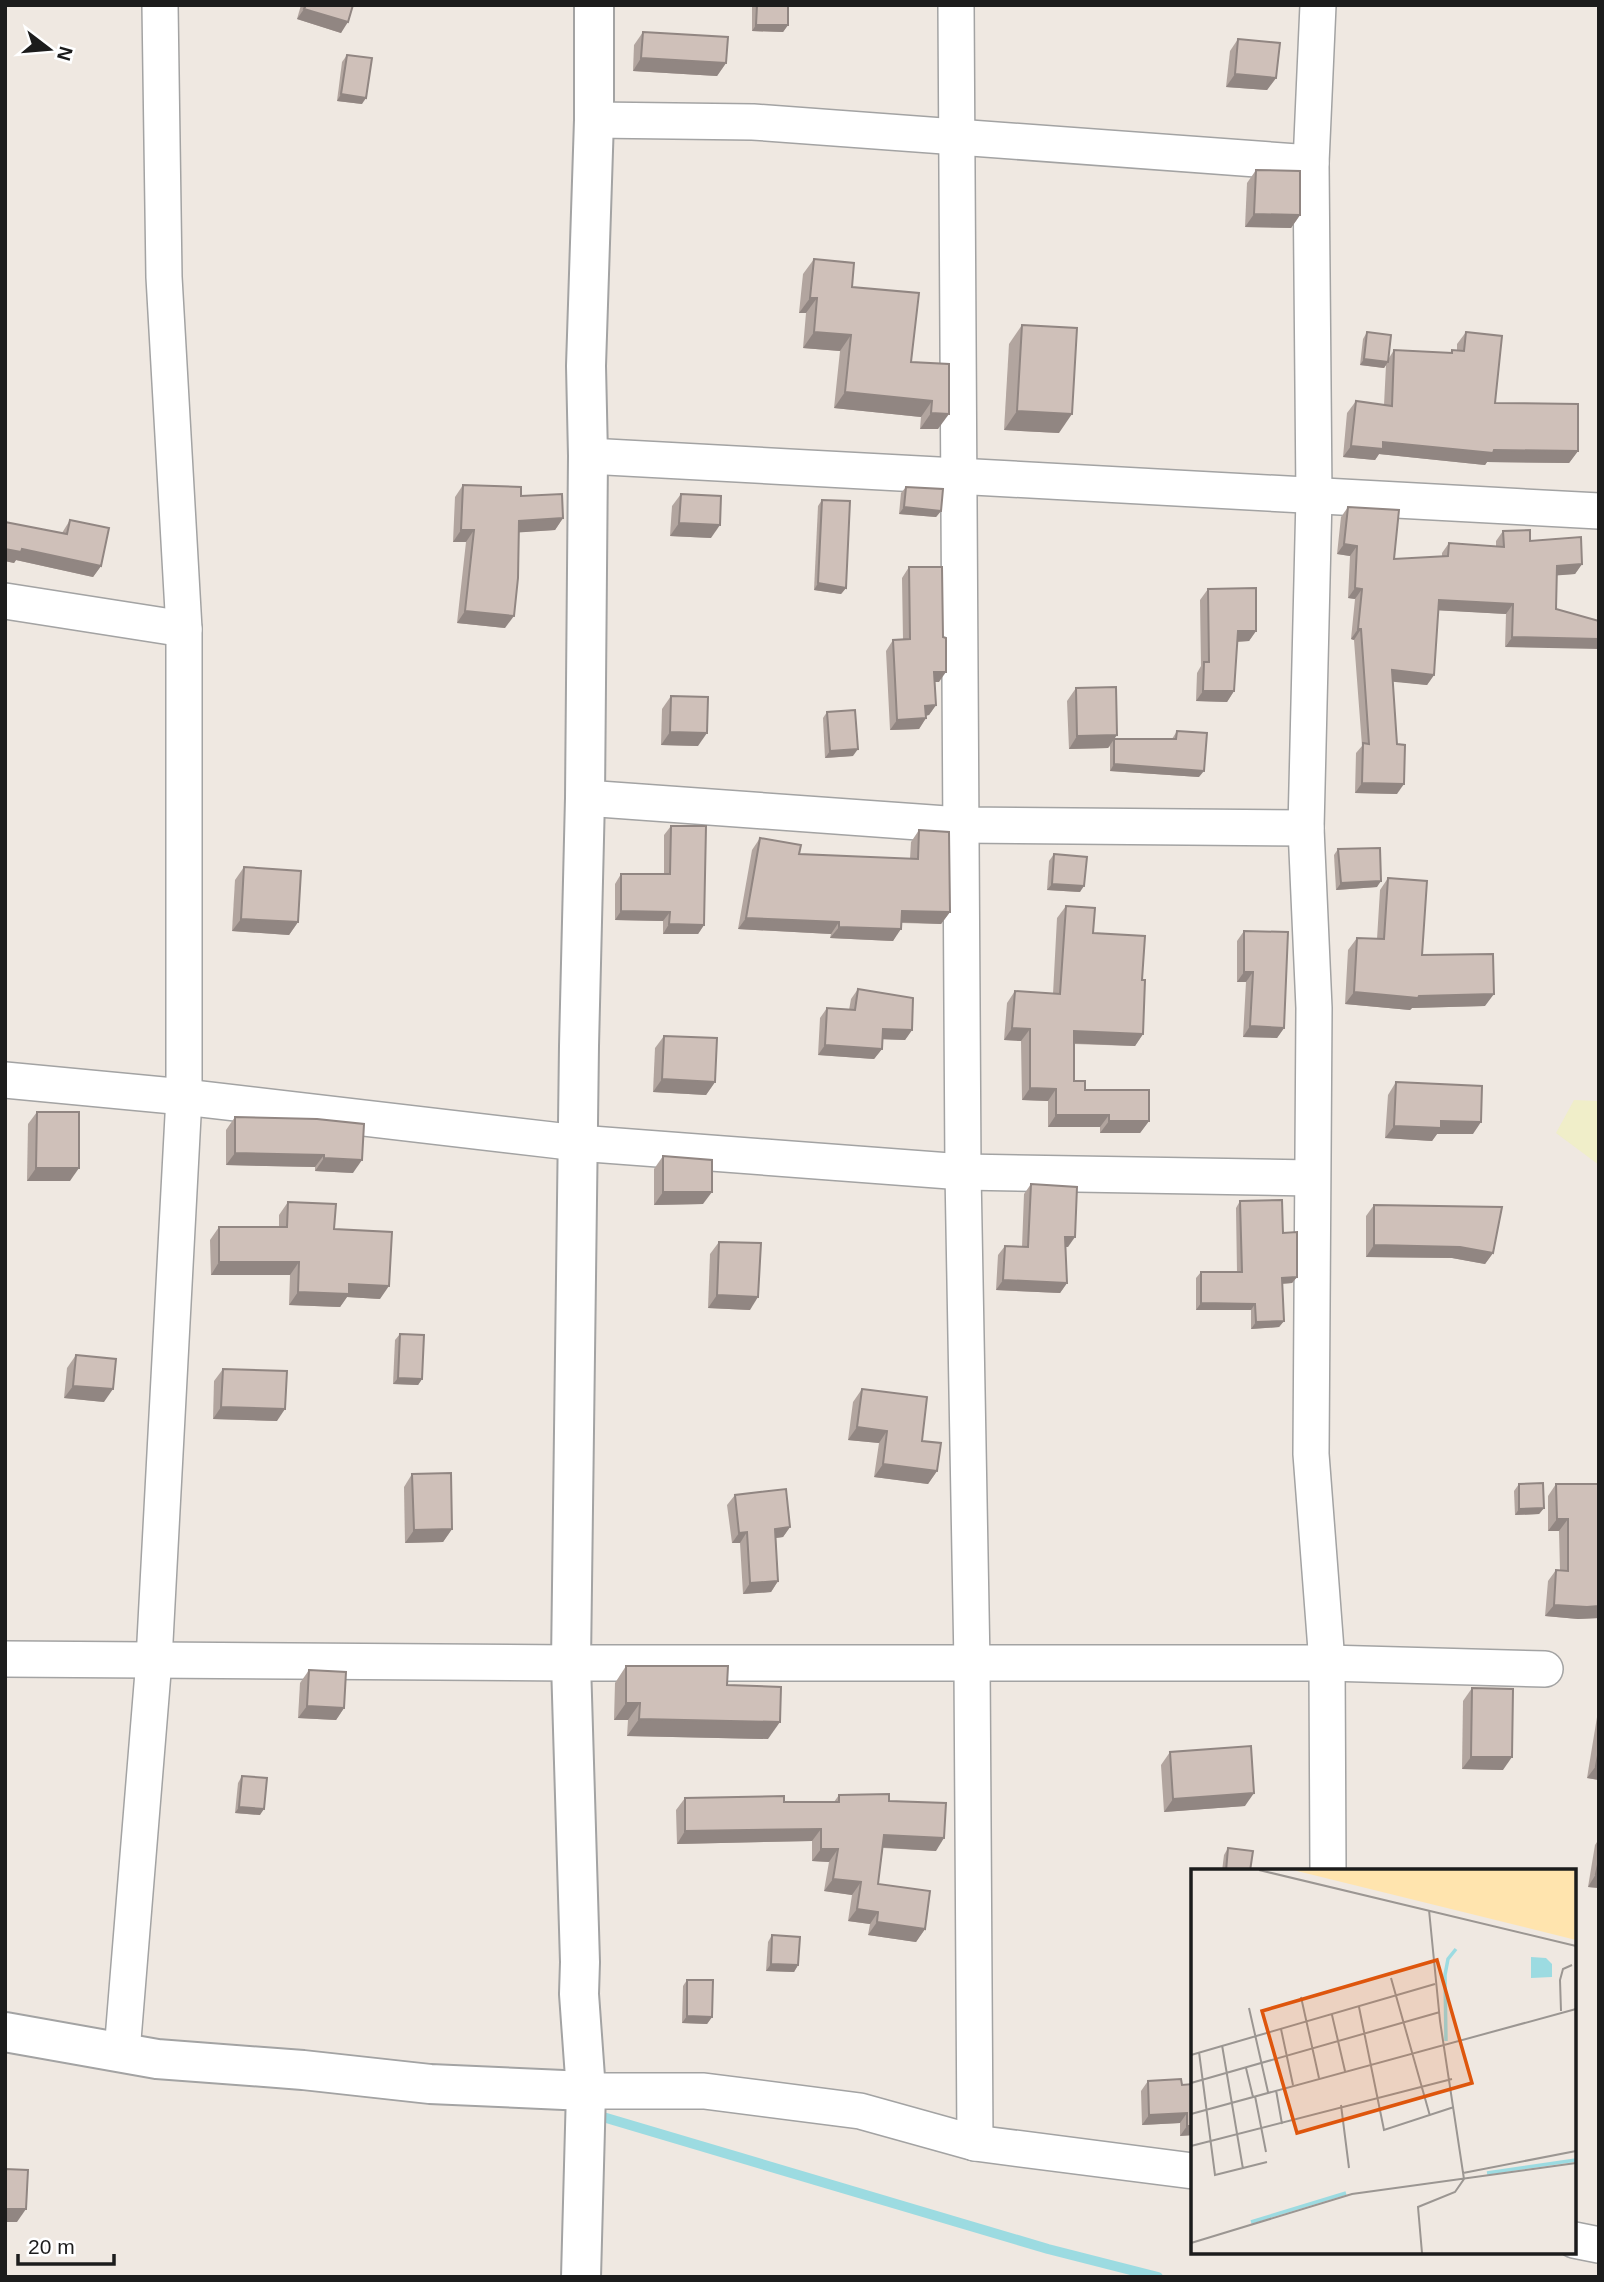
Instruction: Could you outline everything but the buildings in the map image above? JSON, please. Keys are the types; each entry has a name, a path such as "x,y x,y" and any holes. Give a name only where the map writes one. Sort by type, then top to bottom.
{"street":[{"path":"122,2052 153,1660 184,1097 184,628 164,277 160,5"},
{"path":"581,2277 586,2091 579,1994 571,1663 585,798 588,456 586,366 594,120 594,5"},
{"path":"956,5 963,1172 972,1664 975,2143"},
{"path":"1318,5 1311,163 1314,497 1306,828 1314,1008 1311,1454 1327,1663 1328,1869"},
{"path":"594,120 753,122 1311,163"},
{"path":"588,456 1599,511"},
{"path":"5,601 184,628"},
{"path":"585,798 960,825 1306,828"},
{"path":"5,1080 184,1097 578,1143 963,1172 1311,1178"},
{"path":"5,1659 571,1663 1327,1663 1545,1669"},
{"path":"5,2032 157,2059 303,2070 430,2084 586,2091 704,2091 847,2109 975,2143 1191,2171"},
{"path":"1576,2240 1599,2245"}],"shaded area":[{"path":"1574,1100 1599,1101 1599,1165 1556,1133"}],"waterway":[{"path":"603,2117 1048,2249 1158,2277"}]}
